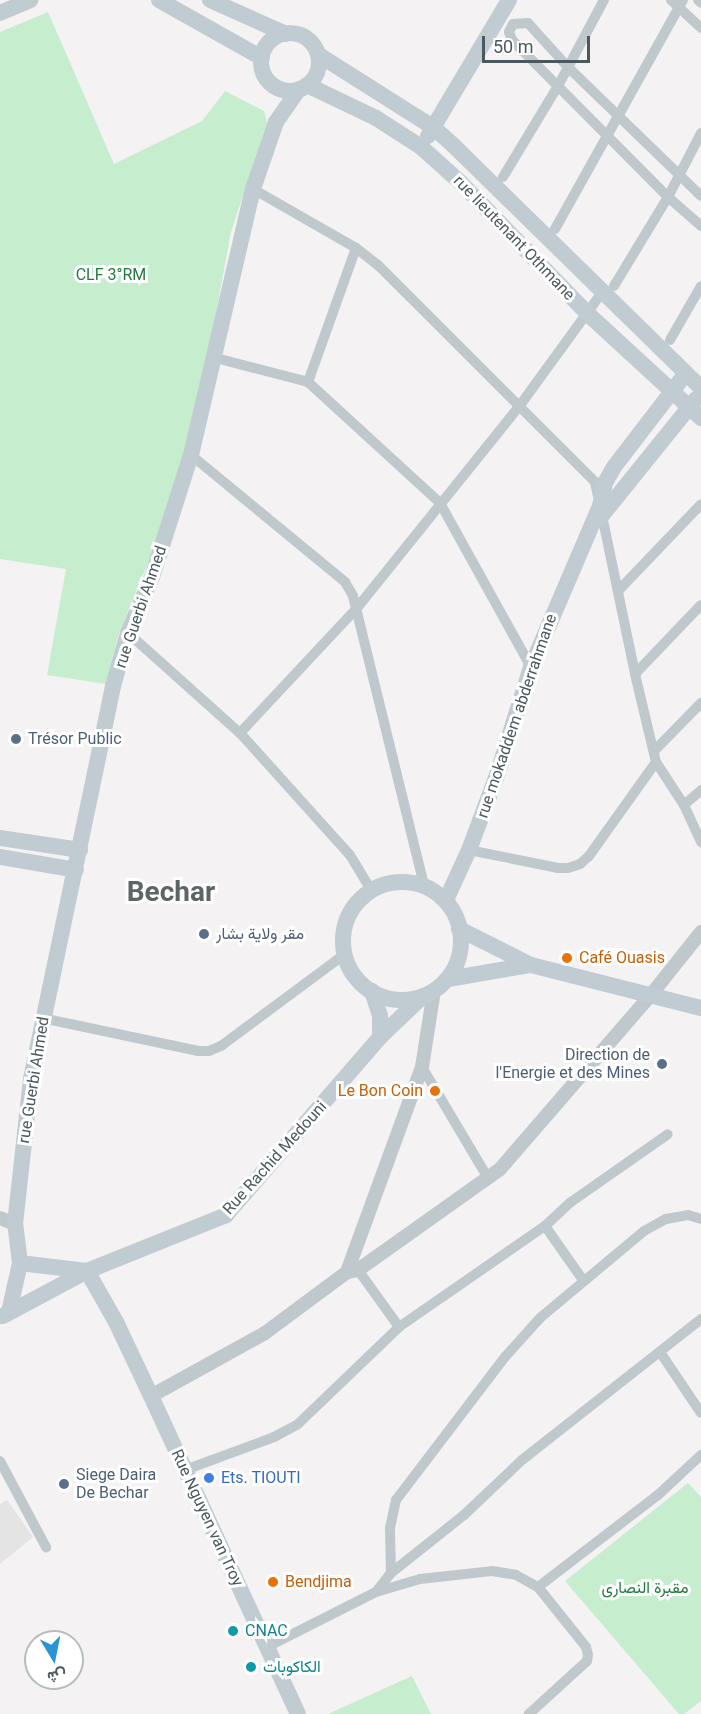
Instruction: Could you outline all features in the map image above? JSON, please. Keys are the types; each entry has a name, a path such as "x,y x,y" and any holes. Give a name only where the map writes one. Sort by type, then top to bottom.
{"main road":[{"path":"0,13 30,0"},
{"path":"159,0 262,58"},
{"path":"210,0 286,34"},
{"path":"421,147 509,0"},
{"path":"276,122 319,69 318,55 310,40 295,33 272,39 262,58 264,74 272,84 280,89 303,87"},
{"name":"rue lieutenant Othmane","path":"318,55 433,127 608,289 701,390"},
{"path":"272,84 276,122"},
{"name":"rue lieutenant Othmane","path":"303,87 376,118 421,147 460,182 588,314 695,412"},
{"name":"rue Guerbi Ahmed","path":"5,1315 20,1263 8,1221 31,1079 113,686 128,633 152,578 191,454 253,189 276,122"},
{"name":"rue mokaddem abderrahmane","path":"601,511 605,483 614,467 686,373"},
{"name":"rue mokaddem abderrahmane","path":"446,900 469,850 497,775 531,667 589,531 601,511 695,412 701,390"},
{"path":"0,838 80,850"},
{"path":"0,857 76,870"},
{"path":"448,979 457,963 462,942 458,920 446,900 424,886 400,882 371,890 351,911 345,925 345,954 355,975 372,991 388,998 406,999 428,993 448,979 531,965"},
{"path":"459,929 531,965 701,1008"},
{"path":"372,991 380,1016 380,1037"},
{"name":"Rue Rachid Medouni","path":"5,1315 87,1271 217,1221 226,1215 380,1037 428,993"},
{"path":"20,1263 87,1271"},
{"name":"Rue Nguyen van Troy","path":"87,1271 116,1322 298,1714"}],"street":[{"path":"503,177 558,86 604,0"},
{"path":"698,0 701,3"},
{"path":"555,229 678,2 701,28"},
{"path":"701,196 567,66 528,23 522,21 513,24 509,32 512,40 668,197 701,226"},
{"path":"240,733 357,608 518,408 608,289 668,197 701,134"},
{"path":"253,189 356,248 378,265 518,408 595,482 656,762 684,805 701,842"},
{"path":"308,382 356,248"},
{"path":"670,340 701,286"},
{"path":"212,357 308,382 440,503 531,667"},
{"path":"191,454 345,582 357,608 424,886"},
{"path":"618,591 701,504"},
{"path":"635,674 701,605"},
{"path":"128,633 240,733 350,855 371,890"},
{"path":"655,750 701,704"},
{"path":"469,850 558,868 580,864 589,856 656,762"},
{"path":"684,805 701,790"},
{"path":"151,1396 265,1333 488,1179 514,1156 650,996 701,932"},
{"path":"42,1018 199,1052 209,1051 220,1046 345,954"},
{"path":"352,1271 422,1067 428,993"},
{"path":"422,1067 488,1179"},
{"path":"185,1470 274,1437 298,1424 399,1327 545,1226 572,1202 668,1134"},
{"path":"391,1573 390,1528 396,1500 505,1357 540,1318 582,1280 644,1231 666,1219 688,1215 701,1219"},
{"path":"545,1226 582,1280"},
{"path":"352,1271 399,1327"},
{"path":"376,1592 391,1573 464,1515 522,1460 701,1319"},
{"path":"660,1352 701,1413"},
{"path":"538,1587 658,1495 701,1455"},
{"path":"0,1461 46,1547"},
{"path":"267,1647 376,1592 420,1579 492,1571 516,1575 538,1587 586,1647 588,1655 587,1661 529,1714"}],"shaded area":[{"path":"7,1500 33,1537 0,1564 0,1504"}],"green space":[{"name":"CLF 3°RM","path":"48,12 114,164 202,121 225,91 264,111 267,123 231,232 199,404 169,511 118,636 106,684 47,675 66,569 0,559 0,32"},
{"name":"مقبرة النصارى","path":"688,1483 701,1497 701,1701 684,1714 679,1714 565,1581"},
{"path":"412,1676 431,1714 328,1714"}],"place":[{"name":"Trésor Public","path":"16,739"},
{"name":"مقر ولاية بشار","path":"204,934"},
{"name":"Café Ouasis","path":"567,958"},
{"name":"Direction de l'Energie et des Mines","path":"662,1064"},
{"name":"Le Bon Coin","path":"435,1091"},
{"name":"Ets. TIOUTI","path":"209,1478"},
{"name":"Siege Daira De Bechar","path":"64,1484"},
{"name":"Bendjima","path":"273,1582"},
{"name":"CNAC","path":"233,1631"},
{"name":"الكاكوبات","path":"251,1667"}],"district":[{"name":"Bechar","path":"171,892"}]}
